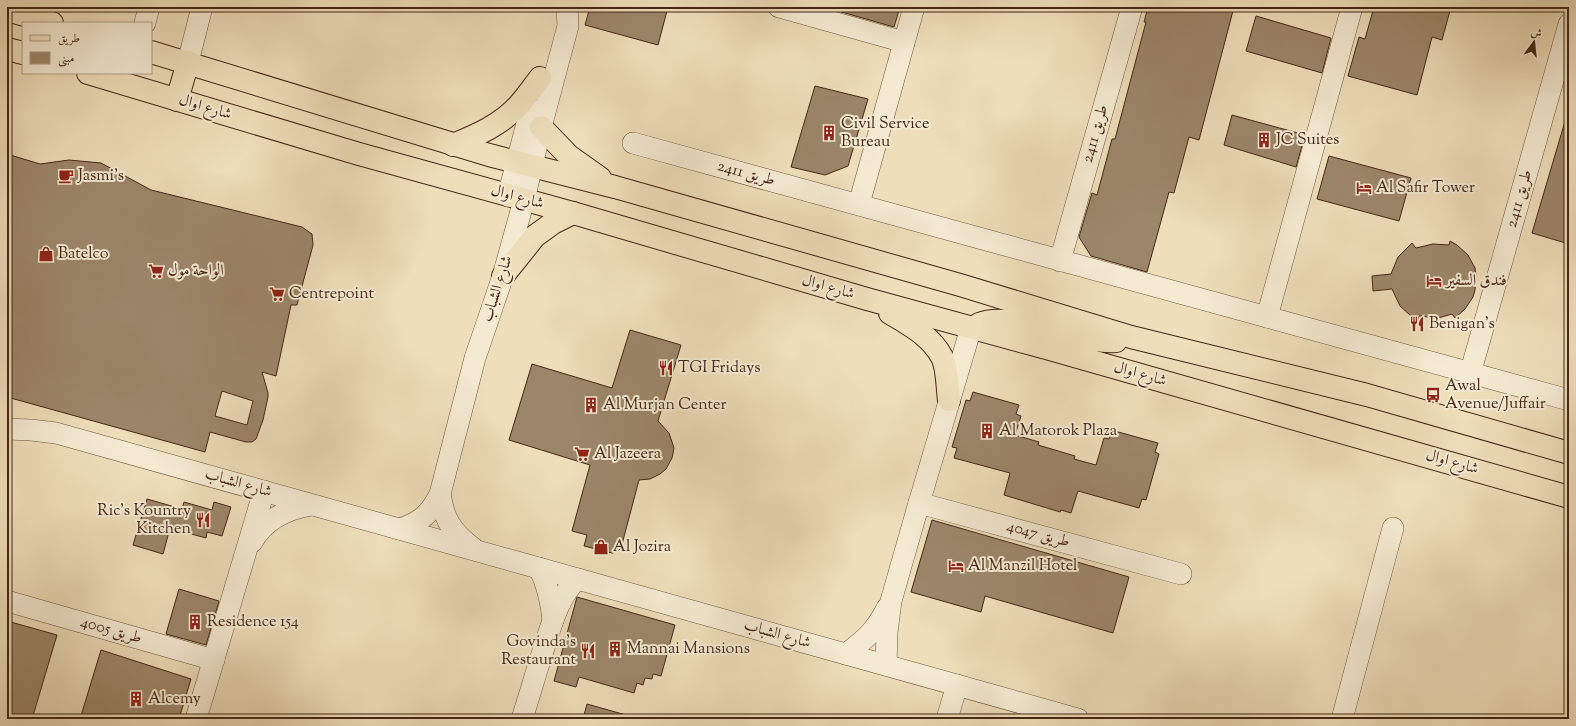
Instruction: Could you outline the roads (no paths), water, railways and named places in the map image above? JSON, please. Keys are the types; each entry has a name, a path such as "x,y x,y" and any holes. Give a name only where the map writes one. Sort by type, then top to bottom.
{"main road":[{"path":"7,10 49,22"},
{"path":"7,49 22,53"},
{"name":"شارع اوال","path":"152,52 188,62 453,145 524,165 615,186 1131,337 1367,395 1569,453"},
{"path":"177,100 188,62"},
{"name":"شارع اوال","path":"95,74 129,79 177,100 359,154 573,213 867,299 1569,497"},
{"path":"453,145 484,131 509,115 519,105 540,78"},
{"path":"540,127 569,156 584,168 615,186"},
{"path":"503,276 535,236 553,223 573,213"},
{"path":"867,299 918,330 933,344 942,358 949,400"},
{"path":"971,328 983,322 998,321 1030,325 1089,340 1105,342 1120,341 1131,337"}],"street":[{"path":"145,22 149,7"},
{"path":"188,62 202,7"},
{"path":"524,165 540,78 555,23 563,7"},
{"path":"524,165 540,127 568,26 567,7"},
{"path":"779,7 828,14 904,42"},
{"path":"859,204 914,7"},
{"name":"طريق 2411","path":"1060,260 1132,7"},
{"path":"1267,317 1352,7"},
{"name":"طريق 2411","path":"1470,374 1569,24"},
{"name":"طريق 2411","path":"633,143 1569,400"},
{"name":"شارع الشباب","path":"400,529 413,525 424,517 434,507 440,494 475,358 503,276 516,198 524,165"},
{"path":"886,665 887,633 892,600 971,328"},
{"name":"شارع الشباب","path":"7,429 56,433 1078,719"},
{"name":"شارع الشباب","path":"7,442 77,439"},
{"path":"196,719 264,491"},
{"name":"شارع الشباب","path":"440,494 443,511 451,527 462,540 476,551"},
{"name":"طريق 4047","path":"919,503 1181,574"},
{"path":"245,554 265,525 280,514 296,508 314,505"},
{"path":"1342,719 1393,528"},
{"path":"539,568 549,593 553,620"},
{"path":"522,719 553,620 562,598 577,578"},
{"path":"846,654 867,638 879,624 892,600"},
{"name":"طريق 4005","path":"7,601 214,660"},
{"path":"947,719 957,685"}],"place":[{"name":"Civil Service Bureau","path":"829,133"},
{"name":"JC Suites","path":"1264,140"},
{"name":"Jasmi's","path":"66,176"},
{"name":"Al Safir Tower","path":"1364,188"},
{"name":"Batelco","path":"46,254"},
{"name":"الواحة مول","path":"156,271"},
{"name":"فندق السفير","path":"1434,281"},
{"name":"Centrepoint","path":"277,294"},
{"name":"Benigan's","path":"1417,324"},
{"name":"TGI Fridays","path":"666,368"},
{"name":"Awal Avenue/Juffair","path":"1433,395"},
{"name":"Al Murjan Center","path":"591,405"},
{"name":"Al Matorok Plaza","path":"987,431"},
{"name":"Al Jazeera","path":"582,454"},
{"name":"Ric's Kountry Kitchen","path":"203,520"},
{"name":"Al Jozira","path":"601,547"},
{"name":"Al Manzil Hotel","path":"956,566"},
{"name":"Residence 154","path":"195,622"},
{"name":"Mannai Mansions","path":"615,649"},
{"name":"Govinda's Restaurant","path":"588,651"},
{"name":"Alcemy","path":"136,699"}]}
